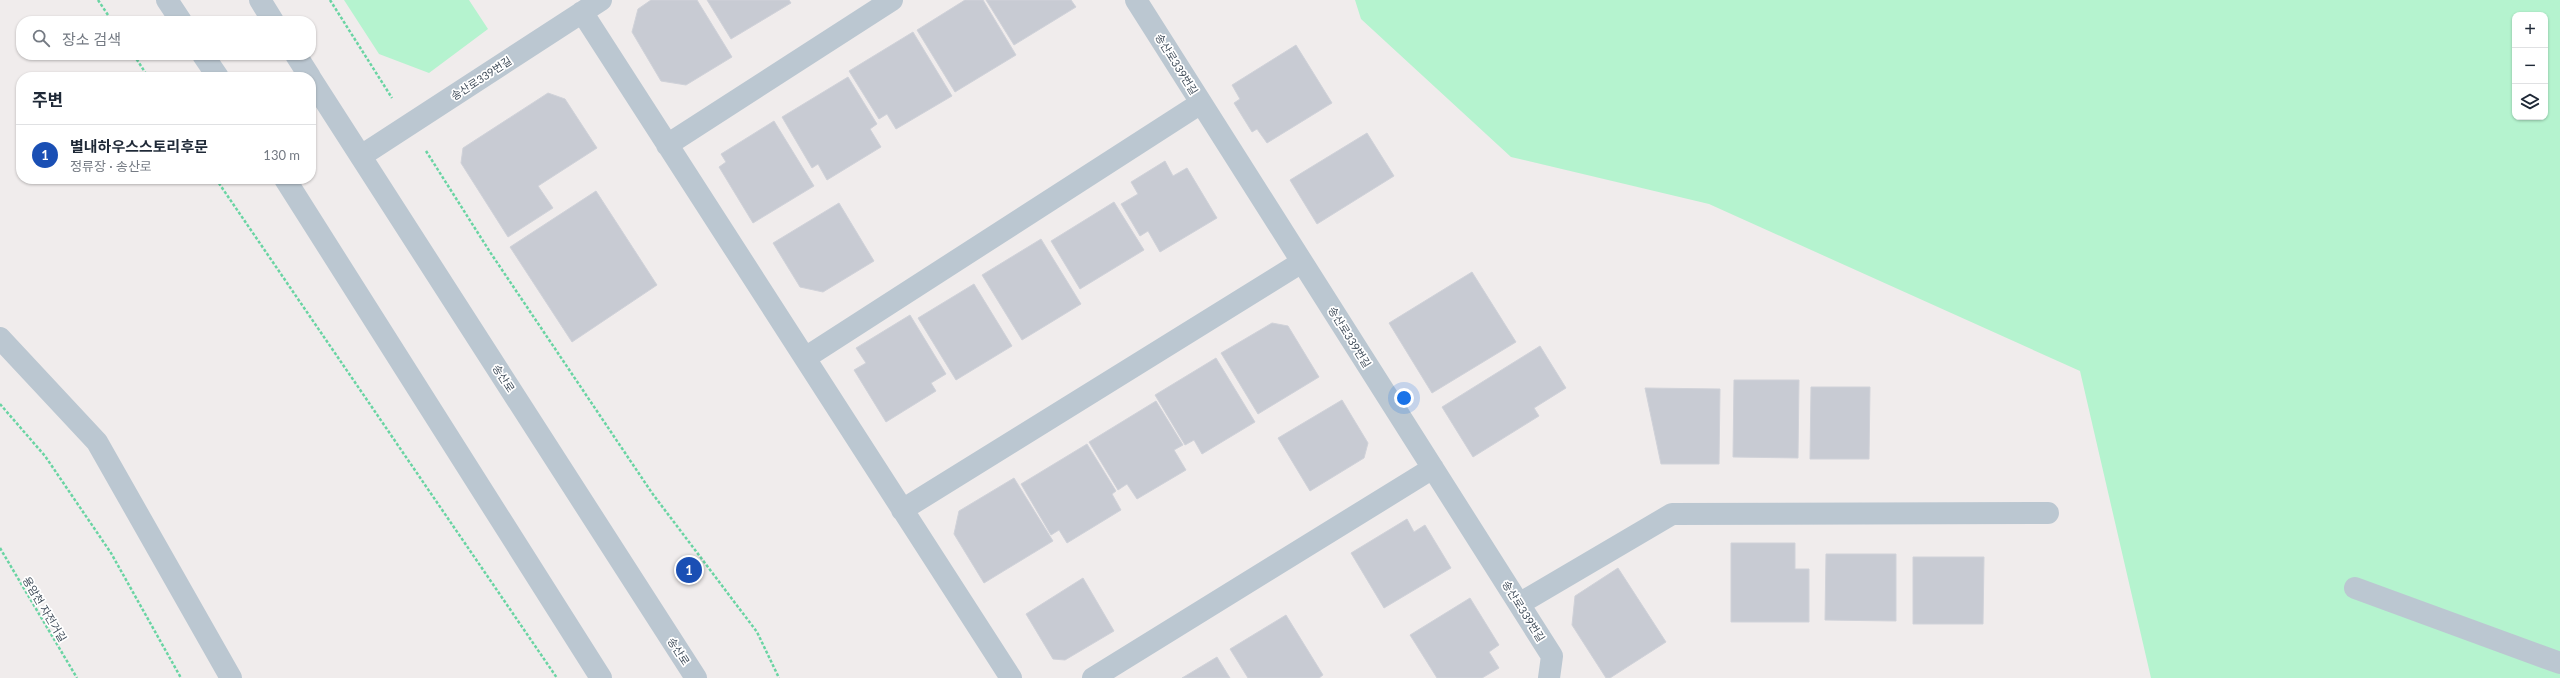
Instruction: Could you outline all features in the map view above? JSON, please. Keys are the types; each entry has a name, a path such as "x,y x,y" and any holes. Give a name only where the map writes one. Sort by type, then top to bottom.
{"street":[{"path":"167,0 178,16"},
{"path":"260,0 271,16"},
{"name":"송산로339번길","path":"361,156 601,0"},
{"path":"667,145 892,0"},
{"name":"송산로339번길","path":"1136,0 1552,656 1549,678"},
{"path":"582,12 1010,678"},
{"path":"207,60 215,72"},
{"name":"송산로","path":"299,60 306,72"},
{"name":"송산로","path":"316,87 696,678"},
{"path":"805,358 1201,103"},
{"path":"288,184 601,678"},
{"path":"902,510 1302,262"},
{"path":"0,338 97,442 231,678"},
{"path":"1094,678 1433,468"},
{"path":"1519,604 1672,514 2048,513"},
{"path":"2355,588 2560,663"}],"path":[{"path":"98,0 109,16"},
{"path":"330,0 490,252 652,493 757,632 779,678"},
{"path":"137,60 145,72"},
{"path":"219,184 557,678"},
{"path":"0,404 44,456 111,553 181,678"},
{"name":"용암천 자전거길","path":"0,548 77,678"}],"green space":[{"path":"344,0 469,0 488,29 429,73 379,54"},
{"path":"1355,0 2560,0 2560,678 2151,678 2080,371 1709,204 1511,157 1361,19"}],"building":[{"path":"651,0 697,0 732,57 686,85 661,81 632,32 638,9"},
{"path":"707,0 789,0 791,3 731,39"},
{"path":"965,0 983,0 1016,55 955,92 917,30"},
{"path":"986,0 1071,0 1076,7 1014,45"},
{"path":"913,32 952,96 896,129 887,114 879,119 849,71"},
{"path":"1296,45 1332,103 1267,143 1257,129 1252,132 1234,103 1240,99 1232,85"},
{"path":"848,77 877,124 870,129 881,147 827,180 818,164 812,168 782,117"},
{"path":"548,93 565,99 597,148 538,186 553,208 508,237 461,163 463,148"},
{"path":"774,121 814,186 753,223 719,167 726,162 721,154"},
{"path":"1367,133 1394,176 1317,224 1290,180"},
{"path":"1165,161 1173,176 1187,168 1217,218 1160,252 1148,231 1140,236 1121,204 1138,194 1131,182"},
{"path":"596,191 657,285 572,342 510,247"},
{"path":"1114,202 1144,250 1080,289 1051,241"},
{"path":"839,203 874,261 823,292 800,287 773,243"},
{"path":"1041,239 1081,304 1022,340 982,275"},
{"path":"1472,272 1516,342 1432,393 1389,323"},
{"path":"974,284 1012,346 956,380 918,318"},
{"path":"910,315 946,374 931,383 936,391 886,422 854,370 866,363 856,348"},
{"path":"1272,323 1288,326 1319,377 1258,414 1221,353"},
{"path":"1540,346 1566,388 1534,408 1539,416 1473,457 1442,407"},
{"path":"1216,358 1255,422 1202,454 1194,440 1185,445 1155,395"},
{"path":"1734,380 1799,380 1798,458 1733,457"},
{"path":"1811,387 1870,387 1869,459 1810,459"},
{"path":"1645,388 1720,389 1719,464 1661,464"},
{"path":"1342,400 1368,443 1364,458 1310,491 1278,438"},
{"path":"1156,401 1183,445 1174,450 1186,470 1137,499 1127,484 1118,490 1089,442"},
{"path":"1087,444 1116,491 1112,494 1121,510 1067,543 1059,530 1051,535 1021,484"},
{"path":"1014,478 1053,541 984,583 954,534 959,511"},
{"path":"1407,519 1414,532 1425,525 1451,568 1384,608 1351,553"},
{"path":"1731,543 1795,543 1795,569 1809,569 1809,622 1731,622"},
{"path":"1826,554 1896,554 1896,621 1825,620"},
{"path":"1913,557 1984,557 1983,624 1913,624"},
{"path":"1618,568 1666,642 1610,678 1606,678 1572,625 1575,596"},
{"path":"1083,578 1114,631 1065,660 1053,659 1026,614"},
{"path":"1470,598 1499,645 1489,652 1499,668 1482,678 1437,678 1410,635"},
{"path":"1286,615 1323,675 1319,678 1248,678 1230,649"},
{"path":"1217,657 1230,678 1182,678"}],"place":[{"name":"별내하우스스토리후문","path":"689,570"}]}
